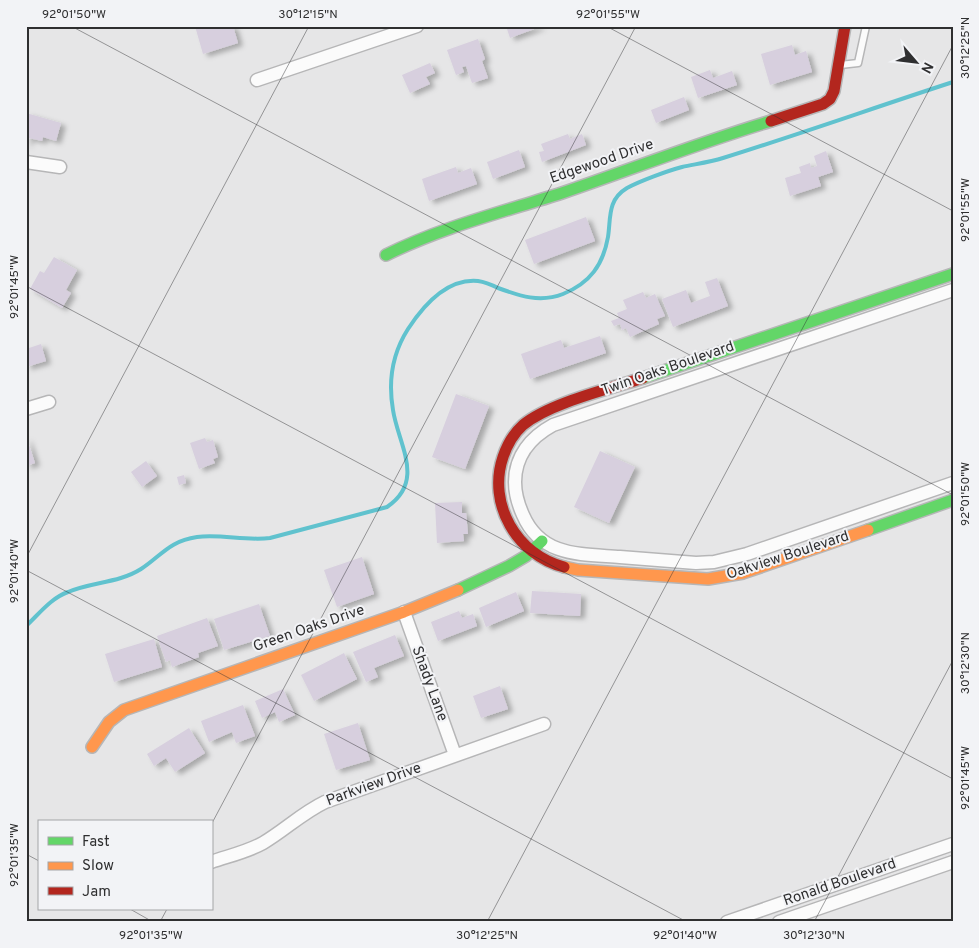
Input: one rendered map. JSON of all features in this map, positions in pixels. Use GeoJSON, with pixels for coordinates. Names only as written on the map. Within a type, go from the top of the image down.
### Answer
{"type":"FeatureCollection","features":[{"type":"Feature","properties":{"kind":"street"},"geometry":{"type":"LineString","coordinates":[[257,80],[417,26]]}},
{"type":"Feature","properties":{"kind":"street"},"geometry":{"type":"LineString","coordinates":[[839,65],[845,26]]}},
{"type":"Feature","properties":{"kind":"street","name":"Edgewood Drive"},"geometry":{"type":"LineString","coordinates":[[386,255],[429,234],[616,174],[694,145],[816,107],[830,99],[834,91],[839,65]]}},
{"type":"Feature","properties":{"kind":"street"},"geometry":{"type":"LineString","coordinates":[[26,162],[60,167]]}},
{"type":"Feature","properties":{"kind":"street","name":"Twin Oaks Boulevard"},"geometry":{"type":"LineString","coordinates":[[531,551],[516,536],[505,520],[500,503],[498,482],[500,465],[511,440],[519,430],[540,414],[555,407],[953,274]]}},
{"type":"Feature","properties":{"kind":"street","name":"Twin Oaks Boulevard"},"geometry":{"type":"LineString","coordinates":[[542,541],[530,528],[518,504],[515,474],[521,455],[543,430],[553,425],[953,290]]}},
{"type":"Feature","properties":{"kind":"street"},"geometry":{"type":"LineString","coordinates":[[26,409],[49,402]]}},
{"type":"Feature","properties":{"kind":"street","name":"Oakview Boulevard"},"geometry":{"type":"LineString","coordinates":[[542,541],[562,551],[573,553],[696,563],[714,562],[747,554],[953,483]]}},
{"type":"Feature","properties":{"kind":"street","name":"Oakview Boulevard"},"geometry":{"type":"LineString","coordinates":[[531,551],[548,562],[578,570],[716,579],[744,573],[953,500]]}},
{"type":"Feature","properties":{"kind":"street","name":"Green Oaks Drive"},"geometry":{"type":"LineString","coordinates":[[92,748],[107,724],[114,716],[124,710],[404,612],[509,566],[542,541]]}},
{"type":"Feature","properties":{"kind":"street","name":"Shady Lane"},"geometry":{"type":"LineString","coordinates":[[404,612],[455,755]]}},
{"type":"Feature","properties":{"kind":"street","name":"Parkview Drive"},"geometry":{"type":"LineString","coordinates":[[212,862],[261,844],[279,833],[296,819],[325,802],[544,724]]}},
{"type":"Feature","properties":{"kind":"street","name":"Ronald Boulevard"},"geometry":{"type":"LineString","coordinates":[[727,922],[953,844]]}},
{"type":"Feature","properties":{"kind":"street","name":"Ronald Boulevard"},"geometry":{"type":"LineString","coordinates":[[779,922],[953,862]]}},
{"type":"Feature","properties":{"kind":"street"},"geometry":{"type":"LineString","coordinates":[[792,899],[797,916]]}},
{"type":"Feature","properties":{"kind":"lane"},"geometry":{"type":"LineString","coordinates":[[839,65],[858,63],[866,26]]}},
{"type":"Feature","properties":{"kind":"building"},"geometry":{"type":"Polygon","coordinates":[[[195,26],[233,26],[238,43],[203,54],[195,26]]]}},
{"type":"Feature","properties":{"kind":"building"},"geometry":{"type":"Polygon","coordinates":[[[506,26],[542,26],[510,38],[506,26]]]}},
{"type":"Feature","properties":{"kind":"building"},"geometry":{"type":"Polygon","coordinates":[[[478,39],[485,59],[482,61],[488,78],[472,83],[466,66],[462,67],[464,72],[456,75],[447,50],[478,39]]]}},
{"type":"Feature","properties":{"kind":"building"},"geometry":{"type":"Polygon","coordinates":[[[792,45],[795,55],[806,51],[812,72],[770,85],[761,54],[792,45]]]}},
{"type":"Feature","properties":{"kind":"building"},"geometry":{"type":"Polygon","coordinates":[[[430,63],[435,73],[426,77],[430,84],[410,93],[402,75],[430,63]]]}},
{"type":"Feature","properties":{"kind":"building"},"geometry":{"type":"Polygon","coordinates":[[[710,70],[713,78],[732,71],[737,85],[698,98],[691,77],[710,70]]]}},
{"type":"Feature","properties":{"kind":"building"},"geometry":{"type":"Polygon","coordinates":[[[684,97],[689,110],[656,123],[651,110],[684,97]]]}},
{"type":"Feature","properties":{"kind":"building"},"geometry":{"type":"Polygon","coordinates":[[[26,113],[61,123],[56,141],[43,137],[42,141],[29,138],[26,146],[26,113]]]}},
{"type":"Feature","properties":{"kind":"building"},"geometry":{"type":"Polygon","coordinates":[[[568,134],[570,139],[582,134],[586,145],[542,162],[539,152],[544,151],[541,144],[568,134]]]}},
{"type":"Feature","properties":{"kind":"building"},"geometry":{"type":"Polygon","coordinates":[[[519,150],[525,167],[493,179],[487,162],[519,150]]]}},
{"type":"Feature","properties":{"kind":"building"},"geometry":{"type":"Polygon","coordinates":[[[826,151],[833,172],[818,177],[821,186],[790,196],[785,178],[801,173],[799,167],[810,163],[811,168],[817,166],[814,156],[826,151]]]}},
{"type":"Feature","properties":{"kind":"building"},"geometry":{"type":"Polygon","coordinates":[[[456,167],[458,173],[471,168],[477,184],[429,201],[422,179],[456,167]]]}},
{"type":"Feature","properties":{"kind":"building"},"geometry":{"type":"Polygon","coordinates":[[[586,217],[595,241],[534,264],[525,240],[586,217]]]}},
{"type":"Feature","properties":{"kind":"building"},"geometry":{"type":"Polygon","coordinates":[[[54,257],[77,270],[66,290],[71,293],[62,308],[30,289],[40,271],[44,273],[54,257]]]}},
{"type":"Feature","properties":{"kind":"building"},"geometry":{"type":"Polygon","coordinates":[[[717,278],[728,306],[673,327],[662,299],[686,290],[691,303],[710,296],[705,282],[717,278]]]}},
{"type":"Feature","properties":{"kind":"building"},"geometry":{"type":"Polygon","coordinates":[[[643,292],[646,298],[655,294],[665,316],[657,319],[659,324],[630,337],[626,328],[622,330],[620,324],[614,326],[611,321],[619,318],[617,313],[627,309],[623,300],[643,292]]]}},
{"type":"Feature","properties":{"kind":"building"},"geometry":{"type":"Polygon","coordinates":[[[600,336],[606,353],[530,379],[521,354],[561,340],[564,348],[600,336]]]}},
{"type":"Feature","properties":{"kind":"building"},"geometry":{"type":"Polygon","coordinates":[[[41,344],[46,361],[26,367],[26,349],[41,344]]]}},
{"type":"Feature","properties":{"kind":"building"},"geometry":{"type":"Polygon","coordinates":[[[456,394],[489,406],[465,469],[432,457],[456,394]]]}},
{"type":"Feature","properties":{"kind":"building"},"geometry":{"type":"Polygon","coordinates":[[[26,436],[35,463],[26,466],[26,436]]]}},
{"type":"Feature","properties":{"kind":"building"},"geometry":{"type":"Polygon","coordinates":[[[205,438],[207,442],[213,440],[218,457],[213,459],[215,463],[199,469],[190,443],[205,438]]]}},
{"type":"Feature","properties":{"kind":"building"},"geometry":{"type":"Polygon","coordinates":[[[600,451],[635,467],[609,523],[574,507],[600,451]]]}},
{"type":"Feature","properties":{"kind":"building"},"geometry":{"type":"Polygon","coordinates":[[[146,461],[157,476],[142,487],[131,472],[146,461]]]}},
{"type":"Feature","properties":{"kind":"building"},"geometry":{"type":"Polygon","coordinates":[[[184,475],[186,483],[179,485],[177,477],[184,475]]]}},
{"type":"Feature","properties":{"kind":"building"},"geometry":{"type":"Polygon","coordinates":[[[462,502],[462,513],[466,513],[468,534],[463,534],[464,541],[437,543],[435,503],[462,502]]]}},
{"type":"Feature","properties":{"kind":"building"},"geometry":{"type":"Polygon","coordinates":[[[362,557],[374,594],[337,607],[324,570],[362,557]]]}},
{"type":"Feature","properties":{"kind":"building"},"geometry":{"type":"Polygon","coordinates":[[[532,591],[581,594],[580,616],[530,613],[532,591]]]}},
{"type":"Feature","properties":{"kind":"building"},"geometry":{"type":"Polygon","coordinates":[[[516,592],[524,611],[486,627],[479,608],[516,592]]]}},
{"type":"Feature","properties":{"kind":"building"},"geometry":{"type":"Polygon","coordinates":[[[259,604],[270,636],[224,650],[214,619],[259,604]]]}},
{"type":"Feature","properties":{"kind":"building"},"geometry":{"type":"Polygon","coordinates":[[[459,611],[462,618],[473,614],[477,626],[438,641],[431,622],[459,611]]]}},
{"type":"Feature","properties":{"kind":"building"},"geometry":{"type":"Polygon","coordinates":[[[207,618],[218,646],[198,653],[199,657],[172,667],[170,660],[166,662],[157,636],[207,618]]]}},
{"type":"Feature","properties":{"kind":"building"},"geometry":{"type":"Polygon","coordinates":[[[395,635],[404,656],[374,668],[378,677],[366,682],[353,652],[395,635]]]}},
{"type":"Feature","properties":{"kind":"building"},"geometry":{"type":"Polygon","coordinates":[[[154,639],[162,667],[114,682],[105,654],[154,639]]]}},
{"type":"Feature","properties":{"kind":"building"},"geometry":{"type":"Polygon","coordinates":[[[344,653],[357,679],[314,701],[301,675],[344,653]]]}},
{"type":"Feature","properties":{"kind":"building"},"geometry":{"type":"Polygon","coordinates":[[[500,686],[508,709],[481,718],[473,696],[500,686]]]}},
{"type":"Feature","properties":{"kind":"building"},"geometry":{"type":"Polygon","coordinates":[[[283,689],[295,715],[279,722],[275,712],[262,718],[255,701],[283,689]]]}},
{"type":"Feature","properties":{"kind":"building"},"geometry":{"type":"Polygon","coordinates":[[[243,705],[255,736],[236,743],[232,732],[209,742],[201,721],[243,705]]]}},
{"type":"Feature","properties":{"kind":"building"},"geometry":{"type":"Polygon","coordinates":[[[358,723],[370,760],[336,770],[324,734],[358,723]]]}},
{"type":"Feature","properties":{"kind":"building"},"geometry":{"type":"Polygon","coordinates":[[[189,728],[205,753],[175,772],[166,758],[154,766],[147,754],[189,728]]]}},
{"type":"Feature","properties":{"kind":"waterway"},"geometry":{"type":"LineString","coordinates":[[26,626],[51,602],[62,595],[132,574],[172,545],[187,539],[206,536],[252,539],[270,538],[387,507],[399,497],[405,486],[407,474],[404,449],[393,410],[391,378],[395,358],[408,329],[421,311],[437,295],[456,284],[467,281],[478,281],[514,294],[530,297],[546,298],[563,294],[588,279],[599,264],[606,247],[613,204],[616,198],[627,188],[669,171],[723,158],[781,140],[953,82]]}},
{"type":"Feature","properties":{"kind":"traffic: fast"},"geometry":{"type":"LineString","coordinates":[[386,255],[451,228],[562,193],[771,121]]}},
{"type":"Feature","properties":{"kind":"traffic: fast"},"geometry":{"type":"LineString","coordinates":[[643,378],[953,274]]}},
{"type":"Feature","properties":{"kind":"traffic: fast"},"geometry":{"type":"LineString","coordinates":[[868,530],[953,500]]}},
{"type":"Feature","properties":{"kind":"traffic: fast"},"geometry":{"type":"LineString","coordinates":[[458,590],[509,566],[526,556],[542,541]]}},
{"type":"Feature","properties":{"kind":"traffic: slow"},"geometry":{"type":"LineString","coordinates":[[564,567],[578,570],[708,579],[743,573],[868,530]]}},
{"type":"Feature","properties":{"kind":"traffic: slow"},"geometry":{"type":"LineString","coordinates":[[92,747],[109,722],[124,710],[404,612],[458,590]]}},
{"type":"Feature","properties":{"kind":"traffic: jam"},"geometry":{"type":"LineString","coordinates":[[771,121],[823,104],[830,99],[834,91],[845,26]]}},
{"type":"Feature","properties":{"kind":"traffic: jam"},"geometry":{"type":"LineString","coordinates":[[564,567],[547,561],[532,551],[510,525],[503,509],[499,492],[499,475],[506,448],[513,436],[523,425],[548,410],[580,397],[643,378]]}}]}
